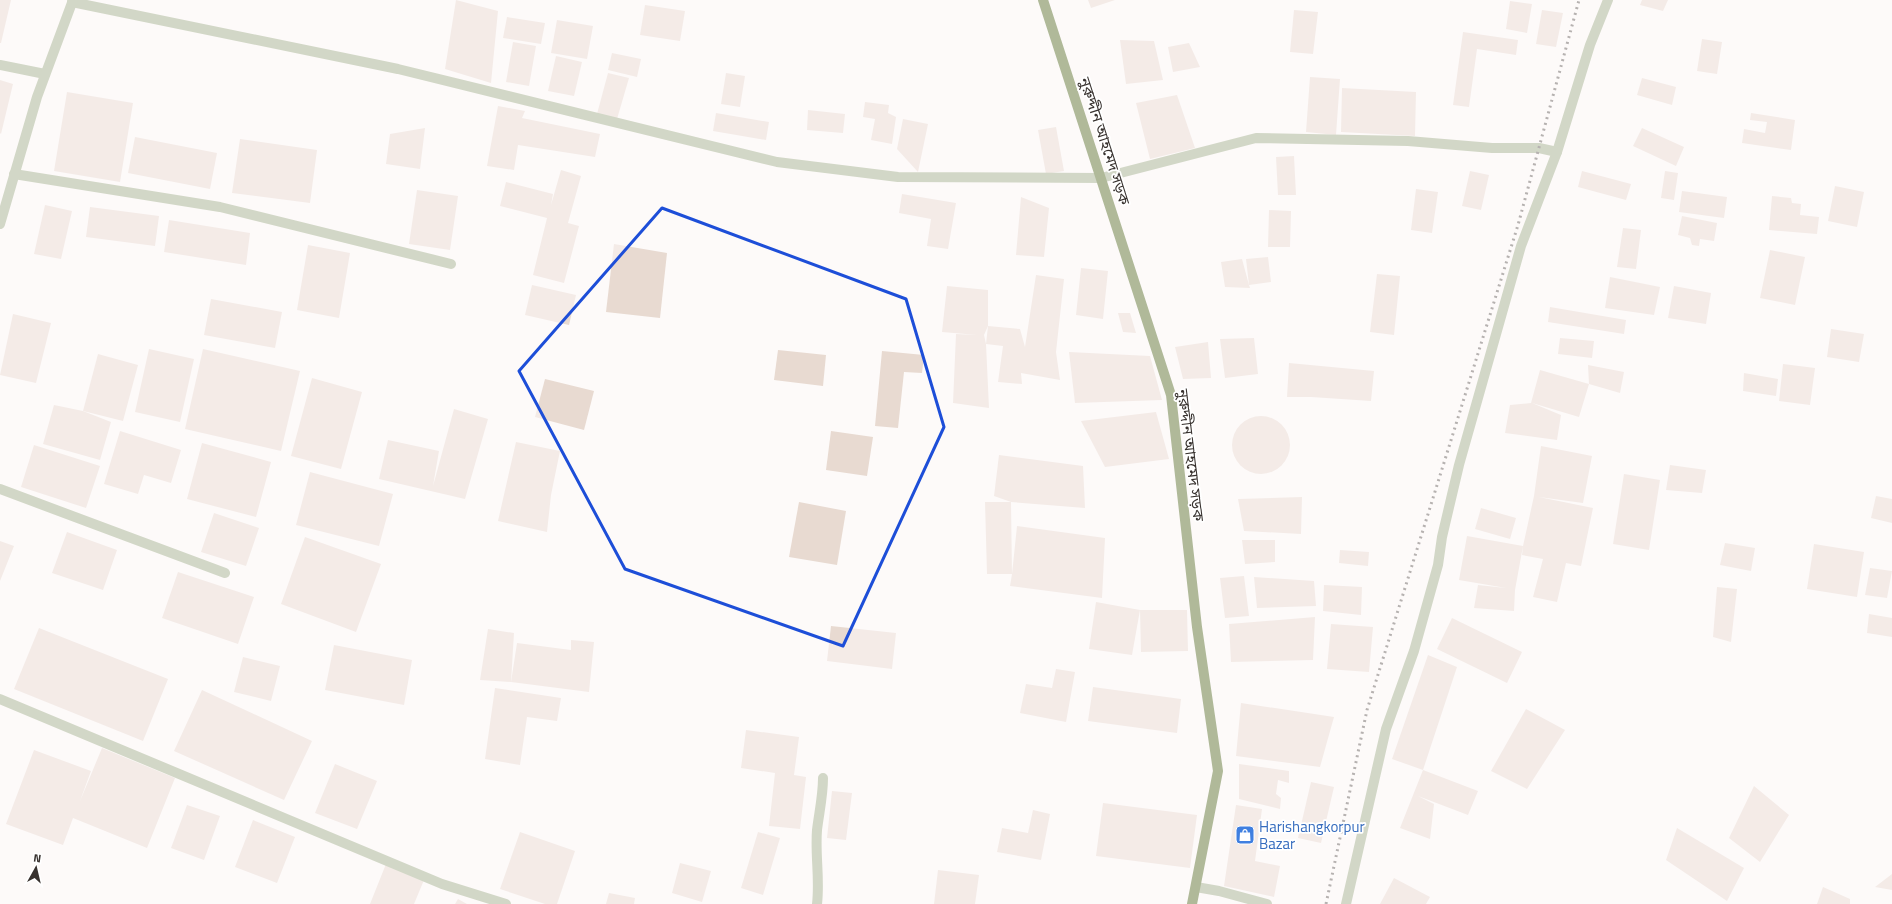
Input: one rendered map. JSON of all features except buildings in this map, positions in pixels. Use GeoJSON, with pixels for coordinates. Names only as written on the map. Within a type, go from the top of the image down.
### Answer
{"type":"FeatureCollection","features":[{"type":"Feature","properties":{"kind":"main road","name":"নুরুদ্দীন আহমেদ সড়ক"},"geometry":{"type":"LineString","coordinates":[[1043,0],[1171,395],[1197,627],[1218,772],[1192,904]]}},
{"type":"Feature","properties":{"kind":"street"},"geometry":{"type":"LineString","coordinates":[[1346,904],[1386,730],[1414,650],[1438,566],[1442,537],[1466,437],[1521,246],[1557,152],[1590,45],[1608,0]]}},
{"type":"Feature","properties":{"kind":"street"},"geometry":{"type":"LineString","coordinates":[[0,224],[37,97],[72,1],[398,69],[777,162],[898,177],[1101,178],[1256,138],[1408,142],[1492,148],[1539,148],[1557,152]]}},
{"type":"Feature","properties":{"kind":"street"},"geometry":{"type":"LineString","coordinates":[[0,65],[45,74]]}},
{"type":"Feature","properties":{"kind":"street"},"geometry":{"type":"LineString","coordinates":[[14,174],[220,207],[451,264]]}},
{"type":"Feature","properties":{"kind":"street"},"geometry":{"type":"LineString","coordinates":[[0,489],[225,572]]}},
{"type":"Feature","properties":{"kind":"street"},"geometry":{"type":"LineString","coordinates":[[0,699],[442,884],[506,904]]}},
{"type":"Feature","properties":{"kind":"street"},"geometry":{"type":"LineString","coordinates":[[818,904],[819,884],[817,831],[823,795],[823,778]]}},
{"type":"Feature","properties":{"kind":"street"},"geometry":{"type":"LineString","coordinates":[[1196,888],[1219,891],[1267,904]]}},
{"type":"Feature","properties":{"kind":"highlighted area"},"geometry":{"type":"Polygon","coordinates":[[[662,208],[906,299],[944,427],[843,646],[625,569],[519,371],[662,208]]]}},
{"type":"Feature","properties":{"kind":"railway"},"geometry":{"type":"LineString","coordinates":[[1326,904],[1367,710],[1518,225],[1579,0]]}},
{"type":"Feature","properties":{"kind":"place","name":"Harishangkorpur Bazar"},"geometry":{"type":"Point","coordinates":[1245,835]}}]}
